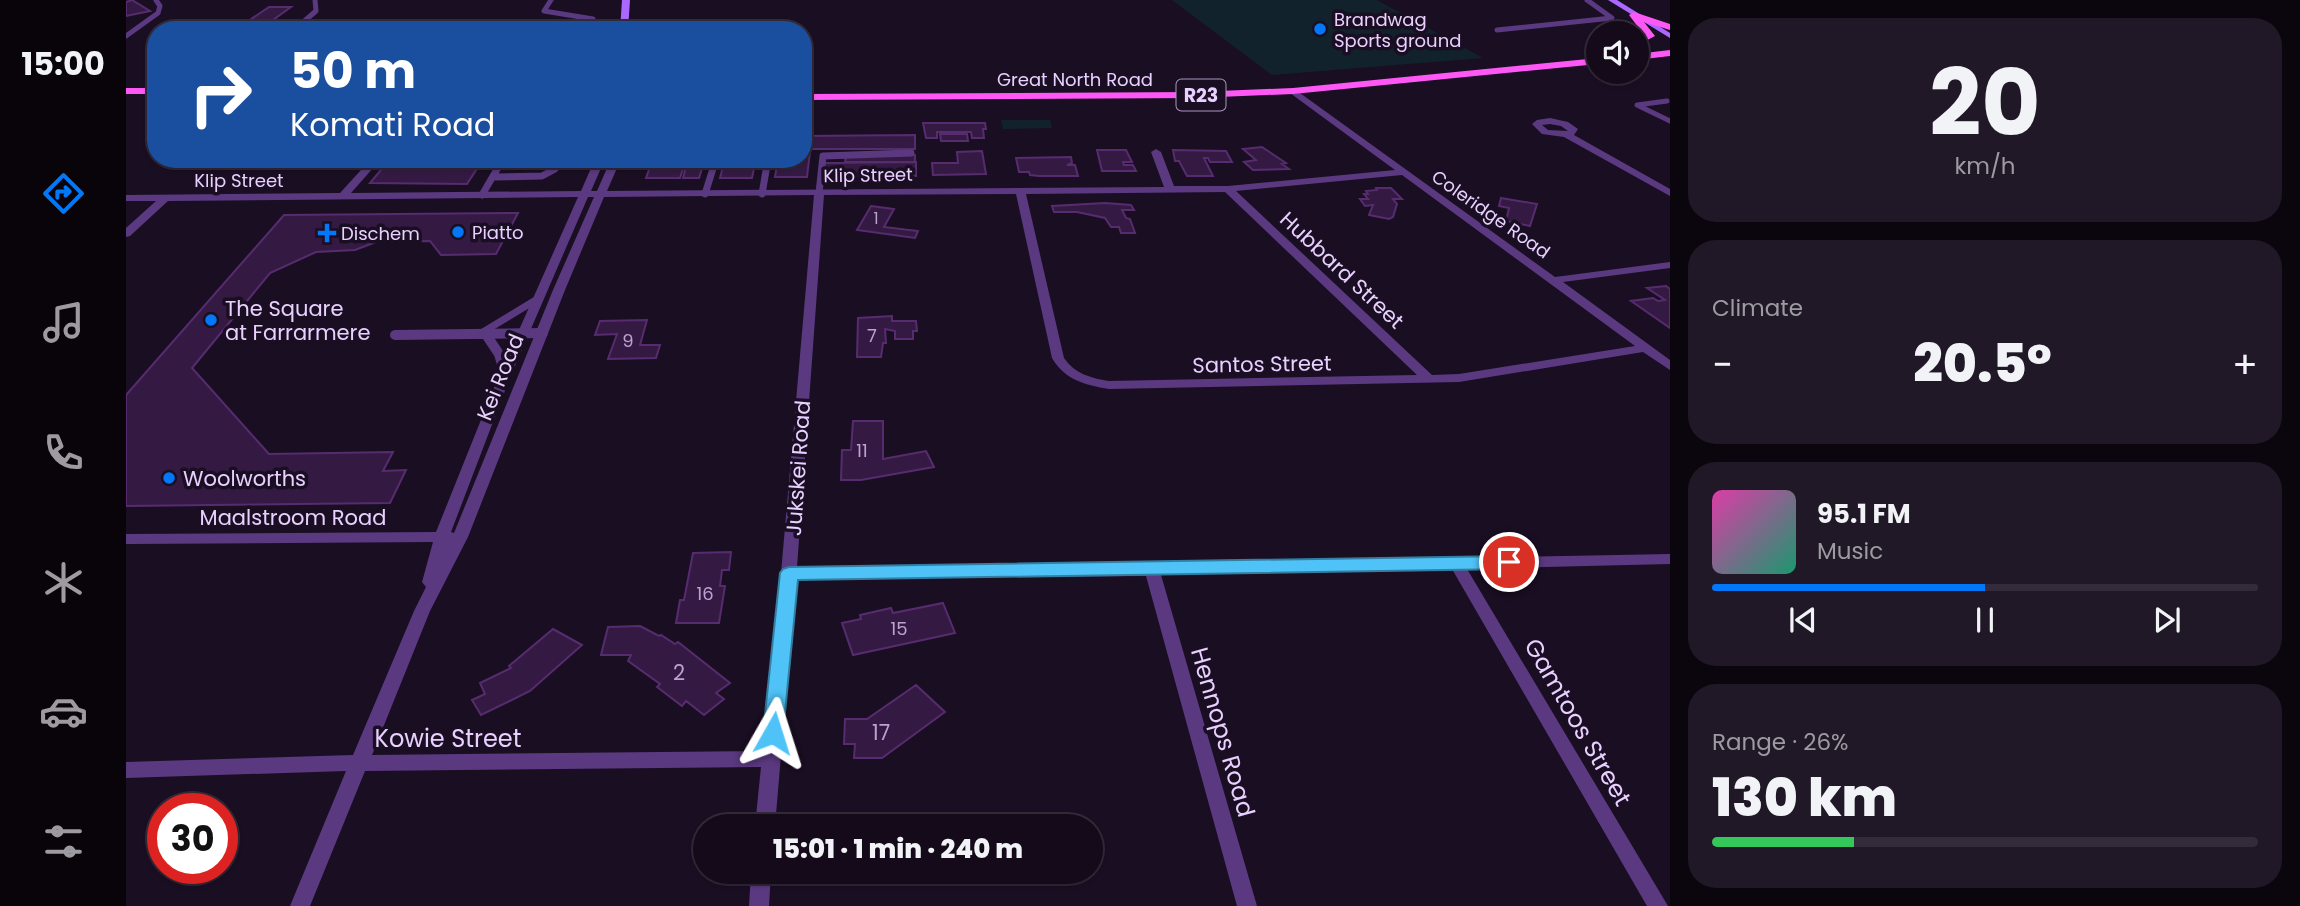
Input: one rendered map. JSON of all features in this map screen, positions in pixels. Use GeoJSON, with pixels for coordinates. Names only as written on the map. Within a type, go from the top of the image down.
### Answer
{"type":"FeatureCollection","features":[{"type":"Feature","properties":{"kind":"main road"},"geometry":{"type":"LineString","coordinates":[[1636,16],[1670,27]]}},
{"type":"Feature","properties":{"kind":"main road"},"geometry":{"type":"LineString","coordinates":[[1636,16],[1640,21]]}},
{"type":"Feature","properties":{"kind":"main road"},"geometry":{"type":"LineString","coordinates":[[1649,45],[1670,44]]}},
{"type":"Feature","properties":{"kind":"main road","name":"Great North Road"},"geometry":{"type":"LineString","coordinates":[[812,87],[1254,84],[1586,52]]}},
{"type":"Feature","properties":{"kind":"main road"},"geometry":{"type":"LineString","coordinates":[[1649,56],[1670,55]]}},
{"type":"Feature","properties":{"kind":"main road","name":"Great North Road"},"geometry":{"type":"LineString","coordinates":[[812,97],[1195,96],[1293,91],[1586,62]]}},
{"type":"Feature","properties":{"kind":"main road"},"geometry":{"type":"LineString","coordinates":[[126,91],[147,91]]}},
{"type":"Feature","properties":{"kind":"main road"},"geometry":{"type":"LineString","coordinates":[[126,102],[147,102]]}},
{"type":"Feature","properties":{"kind":"street"},"geometry":{"type":"LineString","coordinates":[[624,21],[625,0]]}},
{"type":"Feature","properties":{"kind":"street"},"geometry":{"type":"LineString","coordinates":[[1612,0],[1670,37]]}},
{"type":"Feature","properties":{"kind":"street","name":"Coleridge Road"},"geometry":{"type":"LineString","coordinates":[[1293,91],[1670,366]]}},
{"type":"Feature","properties":{"kind":"street"},"geometry":{"type":"LineString","coordinates":[[1566,135],[1670,192]]}},
{"type":"Feature","properties":{"kind":"street"},"geometry":{"type":"LineString","coordinates":[[1156,152],[1170,189]]}},
{"type":"Feature","properties":{"kind":"street"},"geometry":{"type":"LineString","coordinates":[[344,196],[368,168]]}},
{"type":"Feature","properties":{"kind":"street","name":"Kei Road"},"geometry":{"type":"LineString","coordinates":[[422,611],[442,537],[505,375],[596,168]]}},
{"type":"Feature","properties":{"kind":"street","name":"Kei Road"},"geometry":{"type":"LineString","coordinates":[[300,906],[422,611],[460,537],[612,168]]}},
{"type":"Feature","properties":{"kind":"street","name":"Klip Street"},"geometry":{"type":"LineString","coordinates":[[126,198],[1228,189],[1401,172]]}},
{"type":"Feature","properties":{"kind":"street","name":"Hubbard Street"},"geometry":{"type":"LineString","coordinates":[[1228,189],[1429,379]]}},
{"type":"Feature","properties":{"kind":"street","name":"Santos Street"},"geometry":{"type":"LineString","coordinates":[[1020,190],[1058,358],[1063,367],[1090,382],[1109,384],[1429,379],[1496,373],[1645,348]]}},
{"type":"Feature","properties":{"kind":"street","name":"Jukskei Road"},"geometry":{"type":"LineString","coordinates":[[766,814],[789,573],[819,193]]}},
{"type":"Feature","properties":{"kind":"street"},"geometry":{"type":"LineString","coordinates":[[126,234],[165,198]]}},
{"type":"Feature","properties":{"kind":"street"},"geometry":{"type":"LineString","coordinates":[[1554,280],[1670,265]]}},
{"type":"Feature","properties":{"kind":"street","name":"Maalstroom Road"},"geometry":{"type":"LineString","coordinates":[[126,539],[460,537]]}},
{"type":"Feature","properties":{"kind":"street"},"geometry":{"type":"LineString","coordinates":[[789,573],[1152,570],[1670,559]]}},
{"type":"Feature","properties":{"kind":"street","name":"Gamtoos Street"},"geometry":{"type":"LineString","coordinates":[[1456,564],[1658,906]]}},
{"type":"Feature","properties":{"kind":"street","name":"Hennops Road"},"geometry":{"type":"LineString","coordinates":[[1152,570],[1247,906]]}},
{"type":"Feature","properties":{"kind":"street","name":"Kowie Street"},"geometry":{"type":"LineString","coordinates":[[126,770],[360,763],[770,759]]}},
{"type":"Feature","properties":{"kind":"street"},"geometry":{"type":"LineString","coordinates":[[759,906],[760,884]]}},
{"type":"Feature","properties":{"kind":"lane"},"geometry":{"type":"LineString","coordinates":[[126,36],[158,13],[160,6],[156,0]]}},
{"type":"Feature","properties":{"kind":"lane"},"geometry":{"type":"LineString","coordinates":[[304,21],[316,11],[315,0]]}},
{"type":"Feature","properties":{"kind":"lane"},"geometry":{"type":"LineString","coordinates":[[551,0],[544,11],[593,19]]}},
{"type":"Feature","properties":{"kind":"lane"},"geometry":{"type":"LineString","coordinates":[[1497,30],[1612,18],[1587,0]]}},
{"type":"Feature","properties":{"kind":"lane"},"geometry":{"type":"LineString","coordinates":[[1667,101],[1637,105],[1670,121]]}},
{"type":"Feature","properties":{"kind":"lane"},"geometry":{"type":"LineString","coordinates":[[819,193],[823,156],[911,153]]}},
{"type":"Feature","properties":{"kind":"lane"},"geometry":{"type":"LineString","coordinates":[[482,195],[498,168]]}},
{"type":"Feature","properties":{"kind":"lane"},"geometry":{"type":"LineString","coordinates":[[493,177],[548,175],[555,168]]}},
{"type":"Feature","properties":{"kind":"lane"},"geometry":{"type":"LineString","coordinates":[[705,194],[713,168]]}},
{"type":"Feature","properties":{"kind":"lane"},"geometry":{"type":"LineString","coordinates":[[762,194],[766,168]]}},
{"type":"Feature","properties":{"kind":"lane"},"geometry":{"type":"LineString","coordinates":[[484,332],[539,298]]}},
{"type":"Feature","properties":{"kind":"lane"},"geometry":{"type":"LineString","coordinates":[[484,332],[499,354],[505,375]]}},
{"type":"Feature","properties":{"kind":"lane"},"geometry":{"type":"LineString","coordinates":[[395,335],[542,333]]}},
{"type":"Feature","properties":{"kind":"shaded area","name":"Brandwag Sports ground"},"geometry":{"type":"Polygon","coordinates":[[[1172,0],[1377,0],[1483,58],[1272,75],[1172,0]]]}},
{"type":"Feature","properties":{"kind":"shaded area"},"geometry":{"type":"Polygon","coordinates":[[[1001,120],[1050,120],[1052,128],[1003,129],[1001,120]]]}},
{"type":"Feature","properties":{"kind":"building"},"geometry":{"type":"Polygon","coordinates":[[[132,0],[150,11],[126,16],[126,2],[132,0]]]}},
{"type":"Feature","properties":{"kind":"building"},"geometry":{"type":"Polygon","coordinates":[[[269,7],[291,7],[272,21],[248,21],[269,7]]]}},
{"type":"Feature","properties":{"kind":"building"},"geometry":{"type":"Polygon","coordinates":[[[923,123],[985,123],[986,129],[983,129],[984,138],[972,138],[971,132],[937,132],[937,138],[926,138],[923,123]]]}},
{"type":"Feature","properties":{"kind":"building"},"geometry":{"type":"Polygon","coordinates":[[[940,134],[967,134],[968,141],[941,141],[940,134]]]}},
{"type":"Feature","properties":{"kind":"building"},"geometry":{"type":"Polygon","coordinates":[[[915,135],[915,149],[812,149],[812,136],[915,135]]]}},
{"type":"Feature","properties":{"kind":"building"},"geometry":{"type":"Polygon","coordinates":[[[1262,147],[1286,163],[1282,164],[1289,169],[1253,170],[1244,162],[1256,160],[1243,149],[1262,147]]]}},
{"type":"Feature","properties":{"kind":"building"},"geometry":{"type":"Polygon","coordinates":[[[1097,150],[1126,150],[1132,162],[1123,162],[1124,165],[1133,165],[1136,171],[1102,171],[1097,150]]]}},
{"type":"Feature","properties":{"kind":"building"},"geometry":{"type":"Polygon","coordinates":[[[1173,150],[1226,151],[1232,162],[1210,162],[1208,158],[1204,158],[1213,176],[1187,176],[1179,161],[1175,161],[1173,150]]]}},
{"type":"Feature","properties":{"kind":"building"},"geometry":{"type":"Polygon","coordinates":[[[982,151],[986,174],[933,175],[932,163],[958,163],[957,152],[982,151]]]}},
{"type":"Feature","properties":{"kind":"building"},"geometry":{"type":"Polygon","coordinates":[[[915,155],[915,162],[845,162],[846,156],[915,155]]]}},
{"type":"Feature","properties":{"kind":"building"},"geometry":{"type":"Polygon","coordinates":[[[1071,157],[1072,163],[1067,165],[1075,165],[1078,176],[1039,176],[1019,172],[1016,158],[1071,157]]]}},
{"type":"Feature","properties":{"kind":"building"},"geometry":{"type":"Polygon","coordinates":[[[916,162],[916,176],[821,177],[823,163],[916,162]]]}},
{"type":"Feature","properties":{"kind":"building"},"geometry":{"type":"Polygon","coordinates":[[[382,168],[477,168],[467,184],[370,183],[382,168]]]}},
{"type":"Feature","properties":{"kind":"building"},"geometry":{"type":"Polygon","coordinates":[[[650,168],[683,168],[680,178],[646,178],[650,168]]]}},
{"type":"Feature","properties":{"kind":"building"},"geometry":{"type":"Polygon","coordinates":[[[686,168],[702,168],[699,178],[683,178],[686,168]]]}},
{"type":"Feature","properties":{"kind":"building"},"geometry":{"type":"Polygon","coordinates":[[[723,168],[754,168],[752,178],[720,178],[723,168]]]}},
{"type":"Feature","properties":{"kind":"building"},"geometry":{"type":"Polygon","coordinates":[[[776,168],[808,168],[807,177],[775,177],[776,168]]]}},
{"type":"Feature","properties":{"kind":"building"},"geometry":{"type":"Polygon","coordinates":[[[1376,188],[1391,188],[1402,199],[1393,199],[1397,204],[1393,217],[1389,219],[1369,215],[1373,205],[1365,206],[1360,199],[1368,199],[1364,194],[1368,194],[1366,191],[1377,190],[1376,188]]]}},
{"type":"Feature","properties":{"kind":"building"},"geometry":{"type":"Polygon","coordinates":[[[1501,198],[1537,204],[1530,226],[1506,221],[1509,208],[1499,206],[1501,198]]]}},
{"type":"Feature","properties":{"kind":"building"},"geometry":{"type":"Polygon","coordinates":[[[1105,203],[1131,205],[1134,210],[1122,210],[1126,218],[1130,219],[1135,233],[1121,233],[1119,227],[1111,227],[1105,218],[1077,212],[1054,212],[1052,206],[1105,203]]]}},
{"type":"Feature","properties":{"kind":"building"},"geometry":{"type":"Polygon","coordinates":[[[871,206],[894,209],[884,227],[918,231],[915,238],[857,230],[871,206]]]}},
{"type":"Feature","properties":{"kind":"building","name":"The Square at Farrarmere"},"geometry":{"type":"Polygon","coordinates":[[[518,213],[496,254],[441,255],[430,241],[376,242],[355,250],[316,252],[270,273],[192,368],[269,454],[393,452],[383,471],[406,470],[390,503],[126,506],[126,395],[284,215],[518,213]]]}},
{"type":"Feature","properties":{"kind":"building"},"geometry":{"type":"Polygon","coordinates":[[[1666,286],[1670,289],[1670,328],[1631,301],[1653,298],[1658,301],[1665,300],[1647,288],[1666,286]]]}},
{"type":"Feature","properties":{"kind":"building"},"geometry":{"type":"Polygon","coordinates":[[[892,316],[892,321],[916,321],[917,331],[913,331],[913,339],[895,339],[895,331],[885,329],[886,343],[883,343],[881,357],[857,357],[858,318],[892,316]]]}},
{"type":"Feature","properties":{"kind":"building"},"geometry":{"type":"Polygon","coordinates":[[[647,320],[640,345],[660,345],[656,358],[608,359],[617,334],[595,335],[600,321],[647,320]]]}},
{"type":"Feature","properties":{"kind":"building"},"geometry":{"type":"Polygon","coordinates":[[[853,421],[883,421],[883,459],[926,451],[934,467],[861,480],[841,480],[842,450],[851,450],[853,421]]]}},
{"type":"Feature","properties":{"kind":"building"},"geometry":{"type":"Polygon","coordinates":[[[731,552],[729,570],[722,570],[720,586],[725,586],[719,623],[676,623],[680,600],[684,600],[693,553],[731,552]]]}},
{"type":"Feature","properties":{"kind":"building"},"geometry":{"type":"Polygon","coordinates":[[[943,603],[955,633],[853,655],[842,623],[861,619],[860,615],[891,608],[893,613],[943,603]]]}},
{"type":"Feature","properties":{"kind":"building"},"geometry":{"type":"Polygon","coordinates":[[[640,626],[675,644],[678,642],[730,683],[716,693],[724,699],[704,715],[686,701],[682,706],[657,687],[660,684],[628,661],[631,655],[601,655],[608,627],[640,626]]]}},
{"type":"Feature","properties":{"kind":"building"},"geometry":{"type":"Polygon","coordinates":[[[553,629],[582,645],[530,691],[481,715],[472,700],[485,694],[480,683],[511,668],[509,666],[553,629]]]}},
{"type":"Feature","properties":{"kind":"building"},"geometry":{"type":"Polygon","coordinates":[[[916,685],[945,712],[882,758],[854,758],[855,744],[844,744],[845,719],[867,719],[916,685]]]}},
{"type":"Feature","properties":{"kind":"place","name":"Brandwag Sports ground"},"geometry":{"type":"Point","coordinates":[1320,29]}},
{"type":"Feature","properties":{"kind":"place","name":"Piatto"},"geometry":{"type":"Point","coordinates":[458,232]}},
{"type":"Feature","properties":{"kind":"place","name":"Dischem"},"geometry":{"type":"Point","coordinates":[327,233]}},
{"type":"Feature","properties":{"kind":"place","name":"The Square at Farrarmere"},"geometry":{"type":"Point","coordinates":[211,320]}},
{"type":"Feature","properties":{"kind":"place","name":"Woolworths"},"geometry":{"type":"Point","coordinates":[169,478]}},
{"type":"Feature","properties":{"kind":"route"},"geometry":{"type":"LineString","coordinates":[[773,733],[789,573],[1152,570],[1509,562]]}}]}
